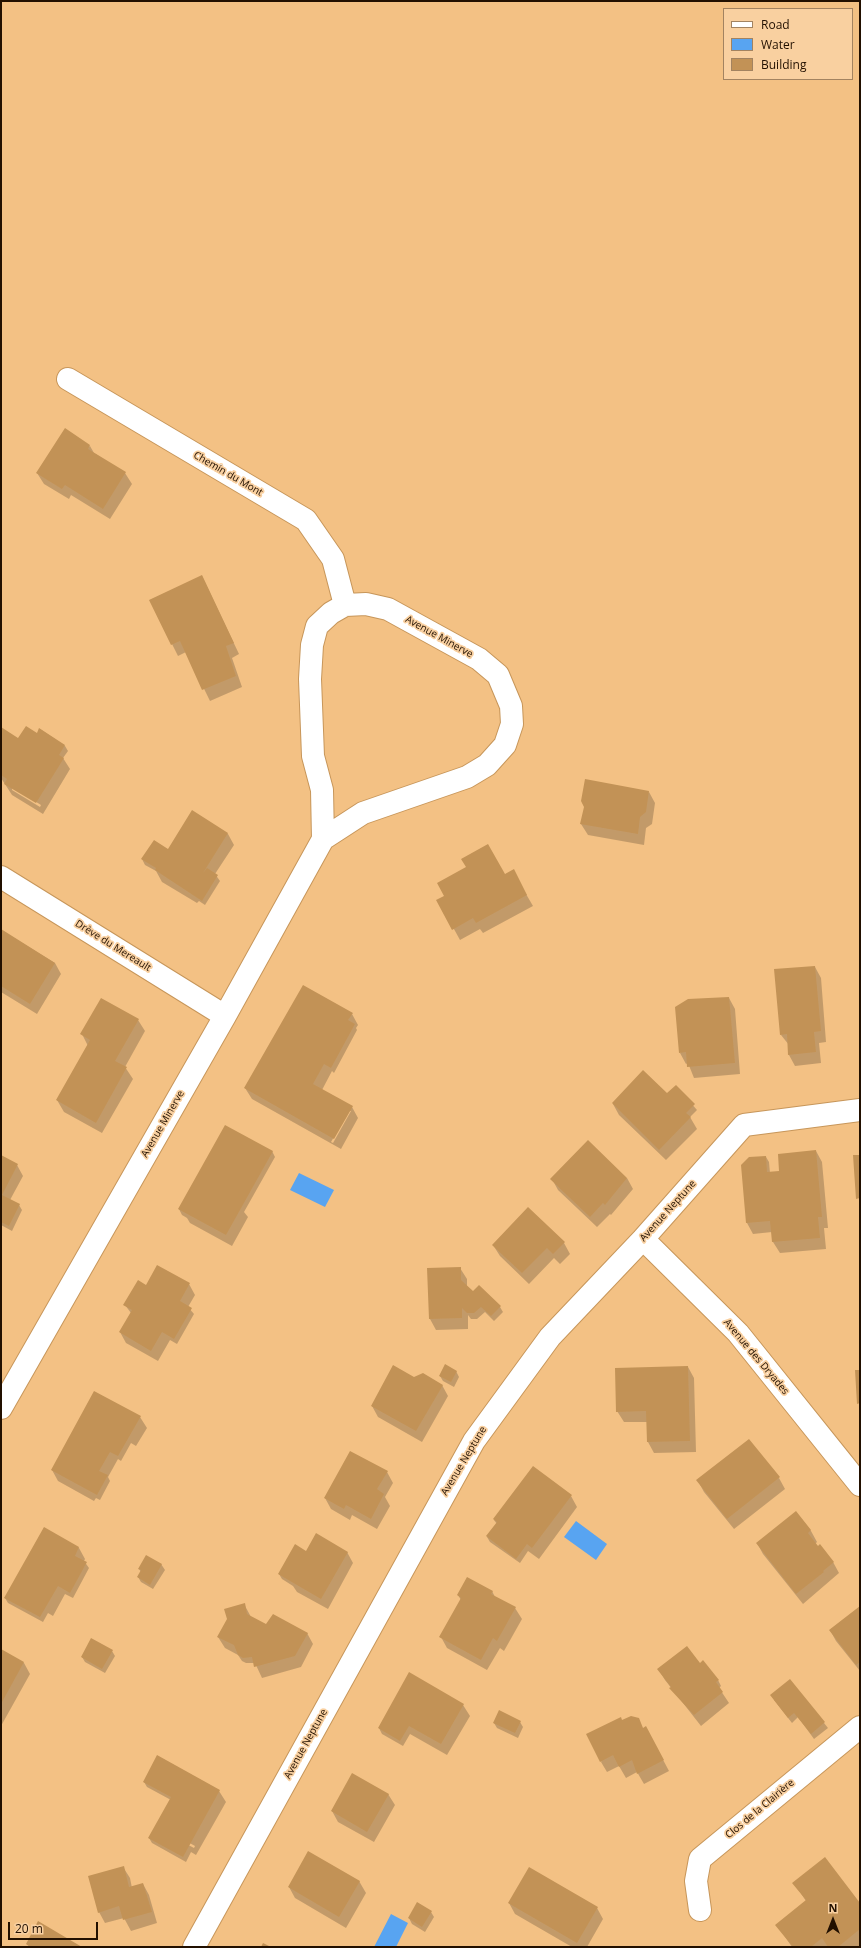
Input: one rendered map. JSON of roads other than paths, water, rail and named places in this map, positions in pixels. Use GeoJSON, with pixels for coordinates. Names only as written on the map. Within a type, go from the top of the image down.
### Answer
{"type":"FeatureCollection","features":[{"type":"Feature","properties":{"kind":"street","name":"Chemin du Mont"},"geometry":{"type":"LineString","coordinates":[[68,379],[306,520],[333,559],[345,605]]}},
{"type":"Feature","properties":{"kind":"street","name":"Avenue Minerve"},"geometry":{"type":"LineString","coordinates":[[1,1408],[225,1016],[323,839],[363,813],[467,777],[487,765],[505,745],[512,724],[511,706],[498,674],[479,659],[388,609],[366,604],[345,605],[331,613],[317,626],[312,646],[310,678],[313,756],[322,790],[323,839]]}},
{"type":"Feature","properties":{"kind":"street","name":"Drève du Mereault"},"geometry":{"type":"LineString","coordinates":[[1,877],[225,1016]]}},
{"type":"Feature","properties":{"kind":"street","name":"Avenue Neptune"},"geometry":{"type":"LineString","coordinates":[[194,1947],[474,1441],[550,1337],[643,1239],[744,1124],[860,1110]]}},
{"type":"Feature","properties":{"kind":"street","name":"Avenue des Dryades"},"geometry":{"type":"LineString","coordinates":[[643,1239],[738,1332],[860,1485]]}},
{"type":"Feature","properties":{"kind":"street","name":"Clos de la Clairière"},"geometry":{"type":"LineString","coordinates":[[700,1910],[696,1881],[700,1859],[860,1727]]}},
{"type":"Feature","properties":{"kind":"water"},"geometry":{"type":"Polygon","coordinates":[[[299,1173],[334,1190],[325,1207],[290,1190],[299,1173]]]}},
{"type":"Feature","properties":{"kind":"water"},"geometry":{"type":"Polygon","coordinates":[[[576,1521],[607,1544],[596,1560],[564,1537],[576,1521]]]}},
{"type":"Feature","properties":{"kind":"water"},"geometry":{"type":"Polygon","coordinates":[[[391,1914],[408,1923],[396,1947],[374,1947],[391,1914]]]}}]}
